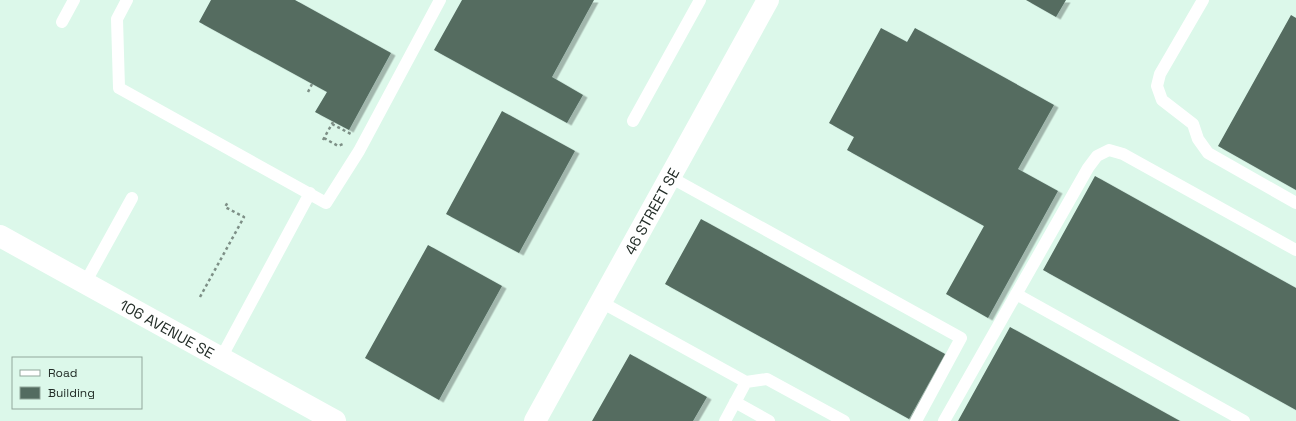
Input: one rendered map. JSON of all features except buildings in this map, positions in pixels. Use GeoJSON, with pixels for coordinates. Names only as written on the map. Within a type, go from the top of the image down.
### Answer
{"type":"FeatureCollection","features":[{"type":"Feature","properties":{"kind":"street","name":"46 STREET SE"},"geometry":{"type":"LineString","coordinates":[[535,421],[768,0]]}},
{"type":"Feature","properties":{"kind":"street","name":"106 AVENUE SE"},"geometry":{"type":"LineString","coordinates":[[0,236],[335,421]]}},
{"type":"Feature","properties":{"kind":"lane"},"geometry":{"type":"LineString","coordinates":[[62,22],[74,0]]}},
{"type":"Feature","properties":{"kind":"lane"},"geometry":{"type":"LineString","coordinates":[[127,0],[117,19],[119,88],[326,202],[359,151],[440,0]]}},
{"type":"Feature","properties":{"kind":"lane"},"geometry":{"type":"LineString","coordinates":[[633,121],[700,0]]}},
{"type":"Feature","properties":{"kind":"lane"},"geometry":{"type":"LineString","coordinates":[[1203,0],[1160,74],[1157,86],[1162,100],[1193,124],[1198,139],[1208,153],[1296,203]]}},
{"type":"Feature","properties":{"kind":"lane"},"geometry":{"type":"LineString","coordinates":[[944,421],[1088,168],[1097,156],[1108,150],[1123,154],[1296,250]]}},
{"type":"Feature","properties":{"kind":"lane"},"geometry":{"type":"LineString","coordinates":[[670,177],[961,338],[916,421]]}},
{"type":"Feature","properties":{"kind":"lane"},"geometry":{"type":"LineString","coordinates":[[221,358],[310,193]]}},
{"type":"Feature","properties":{"kind":"lane"},"geometry":{"type":"LineString","coordinates":[[85,283],[132,198]]}},
{"type":"Feature","properties":{"kind":"lane"},"geometry":{"type":"LineString","coordinates":[[1016,294],[1244,421]]}},
{"type":"Feature","properties":{"kind":"lane"},"geometry":{"type":"LineString","coordinates":[[601,302],[746,382],[767,378],[844,421]]}},
{"type":"Feature","properties":{"kind":"lane"},"geometry":{"type":"LineString","coordinates":[[725,421],[746,382]]}},
{"type":"Feature","properties":{"kind":"lane"},"geometry":{"type":"LineString","coordinates":[[735,402],[769,421]]}},
{"type":"Feature","properties":{"kind":"path"},"geometry":{"type":"LineString","coordinates":[[308,92],[312,84]]}},
{"type":"Feature","properties":{"kind":"path"},"geometry":{"type":"LineString","coordinates":[[346,144],[338,146],[324,139],[333,123],[352,134],[349,139]]}},
{"type":"Feature","properties":{"kind":"path"},"geometry":{"type":"LineString","coordinates":[[200,297],[244,217],[225,207],[228,202]]}},
{"type":"Feature","properties":{"kind":"path"},"geometry":{"type":"LineString","coordinates":[[222,247],[226,250]]}}]}
